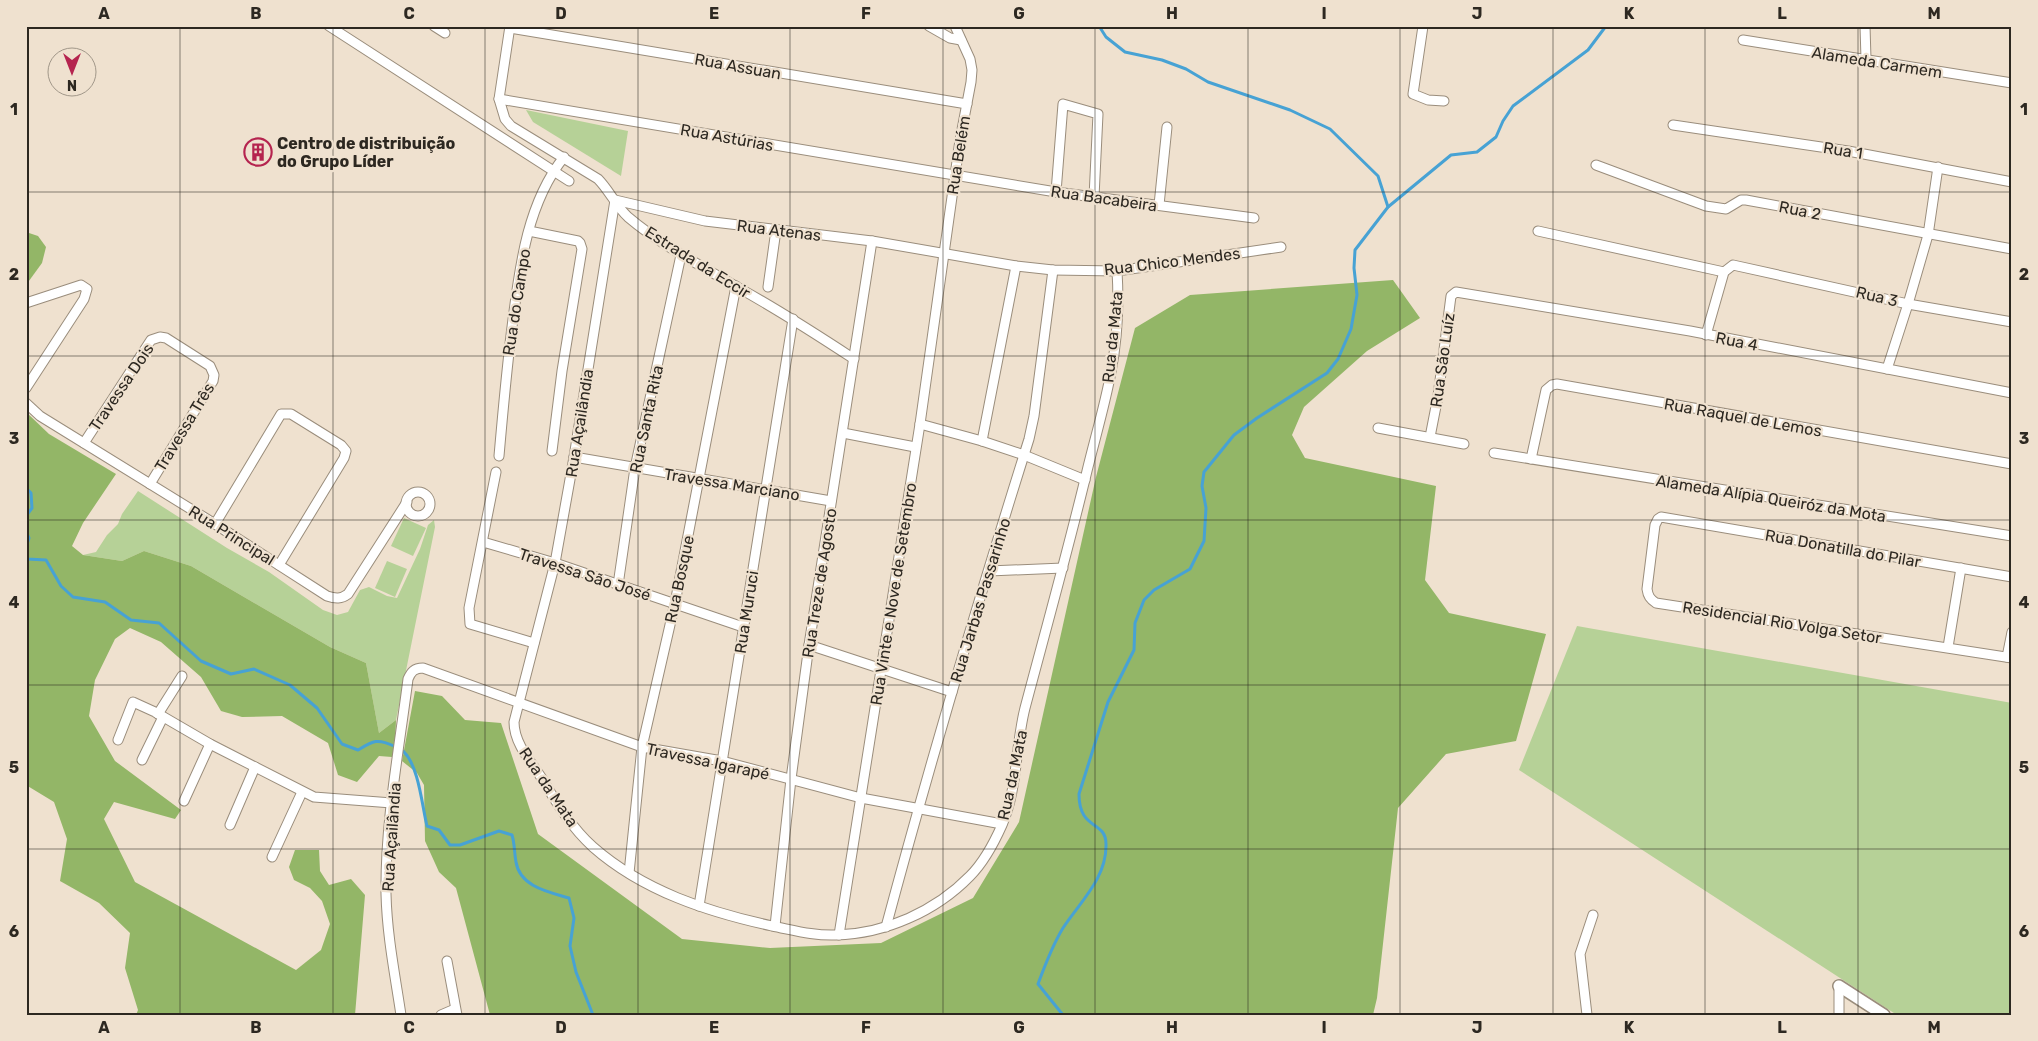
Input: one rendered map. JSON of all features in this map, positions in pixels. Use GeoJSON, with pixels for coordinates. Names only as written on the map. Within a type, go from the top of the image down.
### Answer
{"type":"FeatureCollection","features":[{"type":"Feature","properties":{"kind":"street"},"geometry":{"type":"LineString","coordinates":[[434,26],[445,33]]}},
{"type":"Feature","properties":{"kind":"street"},"geometry":{"type":"LineString","coordinates":[[930,26],[963,44]]}},
{"type":"Feature","properties":{"kind":"street"},"geometry":{"type":"LineString","coordinates":[[955,26],[963,44]]}},
{"type":"Feature","properties":{"kind":"street"},"geometry":{"type":"LineString","coordinates":[[1423,26],[1413,92],[1414,96],[1428,100],[1444,101]]}},
{"type":"Feature","properties":{"kind":"street"},"geometry":{"type":"LineString","coordinates":[[1866,26],[1866,59]]}},
{"type":"Feature","properties":{"kind":"street"},"geometry":{"type":"LineString","coordinates":[[332,27],[569,181]]}},
{"type":"Feature","properties":{"kind":"street"},"geometry":{"type":"LineString","coordinates":[[499,99],[510,27]]}},
{"type":"Feature","properties":{"kind":"street","name":"Rua Assuan"},"geometry":{"type":"LineString","coordinates":[[510,27],[967,104]]}},
{"type":"Feature","properties":{"kind":"street","name":"Alameda Carmem"},"geometry":{"type":"LineString","coordinates":[[1743,40],[1866,59],[1900,67],[2012,83]]}},
{"type":"Feature","properties":{"kind":"street","name":"Rua Belém"},"geometry":{"type":"LineString","coordinates":[[944,252],[972,70],[970,59],[963,44]]}},
{"type":"Feature","properties":{"kind":"street","name":"Estrada da Eccir"},"geometry":{"type":"LineString","coordinates":[[499,99],[505,119],[511,126],[598,179],[628,217],[681,255],[794,319],[854,358]]}},
{"type":"Feature","properties":{"kind":"street","name":"Rua Astúrias"},"geometry":{"type":"LineString","coordinates":[[499,99],[955,176]]}},
{"type":"Feature","properties":{"kind":"street"},"geometry":{"type":"LineString","coordinates":[[1056,192],[1063,104],[1097,112],[1094,197]]}},
{"type":"Feature","properties":{"kind":"street","name":"Rua 1"},"geometry":{"type":"LineString","coordinates":[[1672,125],[1938,166],[2012,182]]}},
{"type":"Feature","properties":{"kind":"street"},"geometry":{"type":"LineString","coordinates":[[1159,205],[1167,127]]}},
{"type":"Feature","properties":{"kind":"street","name":"Rua do Campo"},"geometry":{"type":"LineString","coordinates":[[499,456],[506,367],[524,245],[544,189],[553,171],[564,157]]}},
{"type":"Feature","properties":{"kind":"street","name":"Rua 2"},"geometry":{"type":"LineString","coordinates":[[1596,165],[1706,206],[1726,208],[1741,200],[1746,200],[2012,249]]}},
{"type":"Feature","properties":{"kind":"street"},"geometry":{"type":"LineString","coordinates":[[1887,369],[1928,235],[1938,166]]}},
{"type":"Feature","properties":{"kind":"street","name":"Rua Bacabeira"},"geometry":{"type":"LineString","coordinates":[[955,176],[1056,192],[1254,218]]}},
{"type":"Feature","properties":{"kind":"street","name":"Rua Atenas"},"geometry":{"type":"LineString","coordinates":[[615,200],[705,221],[872,241],[944,252]]}},
{"type":"Feature","properties":{"kind":"street","name":"Rua Açailândia"},"geometry":{"type":"LineString","coordinates":[[534,643],[555,563],[615,200]]}},
{"type":"Feature","properties":{"kind":"street"},"geometry":{"type":"LineString","coordinates":[[768,287],[776,230]]}},
{"type":"Feature","properties":{"kind":"street"},"geometry":{"type":"LineString","coordinates":[[529,231],[578,241],[582,248],[562,371],[552,450]]}},
{"type":"Feature","properties":{"kind":"street"},"geometry":{"type":"LineString","coordinates":[[1538,231],[1724,272],[1706,335]]}},
{"type":"Feature","properties":{"kind":"street","name":"Rua Treze de Agosto"},"geometry":{"type":"LineString","coordinates":[[775,926],[791,779],[809,645],[872,241]]}},
{"type":"Feature","properties":{"kind":"street","name":"Rua Chico Mendes"},"geometry":{"type":"LineString","coordinates":[[944,252],[1016,266],[1053,270],[1116,271],[1281,247]]}},
{"type":"Feature","properties":{"kind":"street","name":"Rua Vinte e Nove de Setembro"},"geometry":{"type":"LineString","coordinates":[[839,935],[920,424],[944,252]]}},
{"type":"Feature","properties":{"kind":"street","name":"Rua Santa Rita"},"geometry":{"type":"LineString","coordinates":[[618,585],[635,468],[681,255]]}},
{"type":"Feature","properties":{"kind":"street","name":"Rua 3"},"geometry":{"type":"LineString","coordinates":[[1724,272],[1734,265],[1742,265],[1908,304],[2012,322]]}},
{"type":"Feature","properties":{"kind":"street"},"geometry":{"type":"LineString","coordinates":[[982,441],[1016,266]]}},
{"type":"Feature","properties":{"kind":"street","name":"Rua Jarbas Passarinho"},"geometry":{"type":"LineString","coordinates":[[886,927],[918,809],[1034,416],[1053,270]]}},
{"type":"Feature","properties":{"kind":"street","name":"Rua da Mata"},"geometry":{"type":"LineString","coordinates":[[534,643],[514,722],[516,738],[557,805],[591,846],[629,873],[659,890],[730,917],[812,935],[839,935],[886,927],[921,912],[945,897],[969,877],[983,861],[1002,824],[1012,790],[1025,710],[1063,568],[1111,371],[1117,309],[1116,271]]}},
{"type":"Feature","properties":{"kind":"street"},"geometry":{"type":"LineString","coordinates":[[26,303],[81,285],[87,289],[84,299],[26,388]]}},
{"type":"Feature","properties":{"kind":"street","name":"Rua Bosque"},"geometry":{"type":"LineString","coordinates":[[629,873],[642,747],[675,603],[736,286]]}},
{"type":"Feature","properties":{"kind":"street","name":"Rua São Luíz"},"geometry":{"type":"LineString","coordinates":[[1430,437],[1438,396],[1450,296],[1453,293],[1462,294]]}},
{"type":"Feature","properties":{"kind":"street","name":"Rua 4"},"geometry":{"type":"LineString","coordinates":[[1462,294],[1706,335],[2012,393]]}},
{"type":"Feature","properties":{"kind":"street","name":"Rua Muruci"},"geometry":{"type":"LineString","coordinates":[[699,906],[794,319]]}},
{"type":"Feature","properties":{"kind":"street","name":"Travessa Dois"},"geometry":{"type":"LineString","coordinates":[[84,443],[152,340],[160,337],[166,338],[188,352]]}},
{"type":"Feature","properties":{"kind":"street","name":"Travessa Três"},"geometry":{"type":"LineString","coordinates":[[150,484],[213,381],[214,375],[210,366],[188,352]]}},
{"type":"Feature","properties":{"kind":"street","name":"Rua Raquel de Lemos"},"geometry":{"type":"LineString","coordinates":[[1531,459],[1546,390],[1552,385],[1557,384],[2012,464]]}},
{"type":"Feature","properties":{"kind":"street","name":"Rua Principal"},"geometry":{"type":"LineString","coordinates":[[26,403],[40,416],[327,596],[341,598],[348,594],[407,502]]}},
{"type":"Feature","properties":{"kind":"street"},"geometry":{"type":"LineString","coordinates":[[215,524],[281,414],[291,414],[342,445],[346,450],[344,458],[279,565]]}},
{"type":"Feature","properties":{"kind":"street"},"geometry":{"type":"LineString","coordinates":[[920,424],[1024,455],[1085,480]]}},
{"type":"Feature","properties":{"kind":"street"},"geometry":{"type":"LineString","coordinates":[[1378,428],[1464,444]]}},
{"type":"Feature","properties":{"kind":"street"},"geometry":{"type":"LineString","coordinates":[[843,434],[915,447]]}},
{"type":"Feature","properties":{"kind":"street","name":"Alameda Alípia Queiróz da Mota"},"geometry":{"type":"LineString","coordinates":[[1494,454],[2012,536]]}},
{"type":"Feature","properties":{"kind":"street","name":"Travessa Marciano"},"geometry":{"type":"LineString","coordinates":[[574,457],[698,479],[766,488],[831,501]]}},
{"type":"Feature","properties":{"kind":"street"},"geometry":{"type":"LineString","coordinates":[[496,472],[469,608],[470,624],[534,643]]}},
{"type":"Feature","properties":{"kind":"street","name":"Residencial Rio Volga Setor"},"geometry":{"type":"LineString","coordinates":[[1674,518],[1658,518],[1655,524],[1648,595],[1656,603],[2009,658]]}},
{"type":"Feature","properties":{"kind":"street","name":"Rua Donatilla do Pilar"},"geometry":{"type":"LineString","coordinates":[[1674,518],[2012,577]]}},
{"type":"Feature","properties":{"kind":"street","name":"Travessa São José"},"geometry":{"type":"LineString","coordinates":[[483,542],[555,563],[743,627]]}},
{"type":"Feature","properties":{"kind":"street"},"geometry":{"type":"LineString","coordinates":[[989,571],[1063,568]]}},
{"type":"Feature","properties":{"kind":"street"},"geometry":{"type":"LineString","coordinates":[[1948,647],[1962,568]]}},
{"type":"Feature","properties":{"kind":"street"},"geometry":{"type":"LineString","coordinates":[[2009,658],[2012,632]]}},
{"type":"Feature","properties":{"kind":"street"},"geometry":{"type":"LineString","coordinates":[[809,645],[952,692]]}},
{"type":"Feature","properties":{"kind":"street","name":"Rua Açailândia"},"geometry":{"type":"LineString","coordinates":[[401,1015],[386,895],[388,840],[408,679],[414,669],[423,668]]}},
{"type":"Feature","properties":{"kind":"street","name":"Travessa Igarapé"},"geometry":{"type":"LineString","coordinates":[[423,668],[642,747],[722,761],[861,798],[1002,824]]}},
{"type":"Feature","properties":{"kind":"street"},"geometry":{"type":"LineString","coordinates":[[142,760],[161,715],[182,676]]}},
{"type":"Feature","properties":{"kind":"street"},"geometry":{"type":"LineString","coordinates":[[118,740],[134,702],[161,715],[210,744],[314,797],[392,803]]}},
{"type":"Feature","properties":{"kind":"street"},"geometry":{"type":"LineString","coordinates":[[184,802],[210,744]]}},
{"type":"Feature","properties":{"kind":"street"},"geometry":{"type":"LineString","coordinates":[[230,825],[254,767]]}},
{"type":"Feature","properties":{"kind":"street"},"geometry":{"type":"LineString","coordinates":[[272,858],[302,792]]}},
{"type":"Feature","properties":{"kind":"street"},"geometry":{"type":"LineString","coordinates":[[1587,1015],[1580,954],[1593,916]]}},
{"type":"Feature","properties":{"kind":"street"},"geometry":{"type":"LineString","coordinates":[[441,1015],[456,1012],[447,961]]}},
{"type":"Feature","properties":{"kind":"street"},"geometry":{"type":"LineString","coordinates":[[1839,986],[1839,1015]]}},
{"type":"Feature","properties":{"kind":"street"},"geometry":{"type":"LineString","coordinates":[[1839,986],[1884,1015]]}},
{"type":"Feature","properties":{"kind":"green space"},"geometry":{"type":"Polygon","coordinates":[[[526,110],[628,131],[621,176],[533,122],[526,110]]]}},
{"type":"Feature","properties":{"kind":"green space"},"geometry":{"type":"Polygon","coordinates":[[[26,232],[38,236],[46,247],[42,263],[26,285],[26,232]]]}},
{"type":"Feature","properties":{"kind":"green space"},"geometry":{"type":"Polygon","coordinates":[[[1393,280],[1420,318],[1367,351],[1304,407],[1292,435],[1305,458],[1436,486],[1425,580],[1449,613],[1546,634],[1516,741],[1446,754],[1398,808],[1377,998],[1373,1015],[490,1015],[456,888],[439,872],[425,841],[424,785],[417,773],[402,761],[415,691],[442,696],[465,720],[501,723],[538,834],[682,939],[770,948],[881,943],[973,898],[1019,822],[1096,477],[1135,328],[1190,295],[1393,280]]]}},
{"type":"Feature","properties":{"kind":"green space"},"geometry":{"type":"Polygon","coordinates":[[[26,412],[49,434],[116,474],[83,523],[72,546],[83,555],[122,561],[144,551],[191,566],[330,647],[366,663],[379,733],[396,720],[395,747],[392,757],[379,756],[357,782],[338,775],[328,743],[282,716],[242,717],[221,711],[201,677],[161,642],[130,628],[115,639],[95,680],[89,716],[115,761],[181,810],[175,819],[114,802],[104,819],[135,882],[296,970],[321,950],[330,924],[322,901],[310,888],[294,880],[289,867],[295,850],[319,850],[320,871],[329,885],[351,879],[365,895],[355,1015],[136,1015],[138,1010],[125,968],[130,933],[99,903],[60,881],[67,839],[54,802],[26,785],[26,412]]]}},
{"type":"Feature","properties":{"kind":"green space"},"geometry":{"type":"Polygon","coordinates":[[[138,491],[227,548],[269,572],[323,610],[337,615],[348,612],[360,590],[369,587],[387,596],[397,598],[420,549],[428,525],[434,520],[435,527],[396,720],[379,733],[366,663],[330,647],[191,566],[144,551],[122,561],[83,555],[96,552],[107,535],[118,524],[122,514],[138,491]]]}},
{"type":"Feature","properties":{"kind":"green space"},"geometry":{"type":"Polygon","coordinates":[[[404,518],[426,528],[413,556],[391,546],[404,518]]]}},
{"type":"Feature","properties":{"kind":"green space"},"geometry":{"type":"Polygon","coordinates":[[[387,561],[407,569],[395,597],[375,588],[387,561]]]}},
{"type":"Feature","properties":{"kind":"green space"},"geometry":{"type":"Polygon","coordinates":[[[1577,626],[2012,703],[2012,1015],[1897,1015],[1519,770],[1577,626]]]}},
{"type":"Feature","properties":{"kind":"waterway"},"geometry":{"type":"LineString","coordinates":[[1099,26],[1106,37],[1125,52],[1162,60],[1186,69],[1208,82],[1290,110],[1330,129],[1378,176],[1388,207]]}},
{"type":"Feature","properties":{"kind":"waterway"},"geometry":{"type":"LineString","coordinates":[[1063,1015],[1038,984],[1055,942],[1097,879],[1102,868],[1106,844],[1102,831],[1083,814],[1079,794],[1108,702],[1134,650],[1135,623],[1144,600],[1154,590],[1190,569],[1204,541],[1206,508],[1202,486],[1204,472],[1234,435],[1327,373],[1338,359],[1351,329],[1357,295],[1354,268],[1355,250],[1388,207],[1451,155],[1477,152],[1496,137],[1503,121],[1513,106],[1588,50],[1606,26]]}},
{"type":"Feature","properties":{"kind":"waterway"},"geometry":{"type":"LineString","coordinates":[[26,488],[31,493],[32,508],[26,516]]}},
{"type":"Feature","properties":{"kind":"waterway"},"geometry":{"type":"LineString","coordinates":[[26,531],[29,538],[26,547]]}},
{"type":"Feature","properties":{"kind":"waterway"},"geometry":{"type":"LineString","coordinates":[[26,557],[27,559],[46,560],[61,586],[73,597],[105,602],[131,620],[159,623],[201,661],[231,674],[254,669],[290,685],[317,708],[342,744],[358,750],[379,741],[404,752],[417,777],[427,826],[439,830],[450,845],[460,845],[499,831],[512,835],[516,862],[523,877],[536,887],[569,898],[574,918],[570,946],[576,972],[593,1015]]}},
{"type":"Feature","properties":{"kind":"place","name":"Centro de distribuição do Grupo Líder"},"geometry":{"type":"Point","coordinates":[258,152]}}]}
